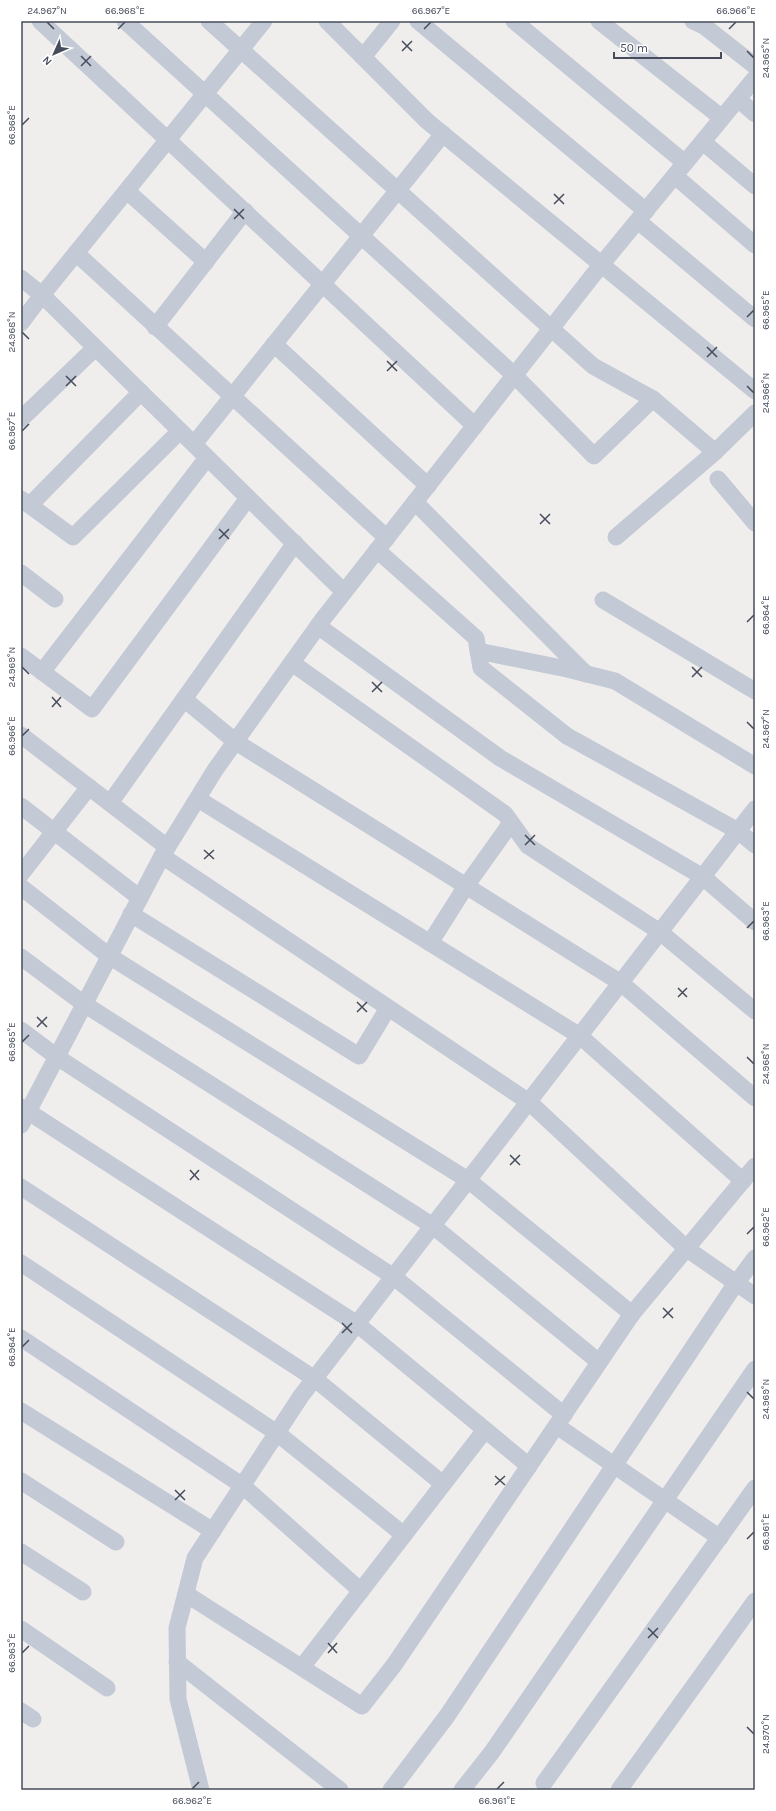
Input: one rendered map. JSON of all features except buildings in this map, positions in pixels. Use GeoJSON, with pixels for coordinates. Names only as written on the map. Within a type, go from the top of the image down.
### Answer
{"type":"FeatureCollection","features":[{"type":"Feature","properties":{"kind":"street"},"geometry":{"type":"LineString","coordinates":[[40,21],[474,426]]}},
{"type":"Feature","properties":{"kind":"street"},"geometry":{"type":"LineString","coordinates":[[125,21],[514,376],[594,456],[653,399]]}},
{"type":"Feature","properties":{"kind":"street"},"geometry":{"type":"LineString","coordinates":[[209,21],[593,366],[653,399],[715,452]]}},
{"type":"Feature","properties":{"kind":"street"},"geometry":{"type":"LineString","coordinates":[[21,323],[264,21]]}},
{"type":"Feature","properties":{"kind":"street"},"geometry":{"type":"LineString","coordinates":[[327,21],[427,121],[755,391]]}},
{"type":"Feature","properties":{"kind":"street"},"geometry":{"type":"LineString","coordinates":[[363,57],[392,21]]}},
{"type":"Feature","properties":{"kind":"street"},"geometry":{"type":"LineString","coordinates":[[418,21],[642,216],[755,319]]}},
{"type":"Feature","properties":{"kind":"street"},"geometry":{"type":"LineString","coordinates":[[514,21],[685,163]]}},
{"type":"Feature","properties":{"kind":"street"},"geometry":{"type":"LineString","coordinates":[[600,21],[722,118]]}},
{"type":"Feature","properties":{"kind":"street"},"geometry":{"type":"LineString","coordinates":[[693,21],[704,26],[755,66]]}},
{"type":"Feature","properties":{"kind":"street"},"geometry":{"type":"LineString","coordinates":[[529,1466],[357,1324],[23,1114],[56,1057],[165,852],[236,742],[318,626],[344,592],[601,265],[755,78]]}},
{"type":"Feature","properties":{"kind":"street"},"geometry":{"type":"LineString","coordinates":[[738,99],[755,114]]}},
{"type":"Feature","properties":{"kind":"street"},"geometry":{"type":"LineString","coordinates":[[194,444],[443,134]]}},
{"type":"Feature","properties":{"kind":"street"},"geometry":{"type":"LineString","coordinates":[[703,142],[755,186]]}},
{"type":"Feature","properties":{"kind":"street"},"geometry":{"type":"LineString","coordinates":[[675,176],[755,245]]}},
{"type":"Feature","properties":{"kind":"street"},"geometry":{"type":"LineString","coordinates":[[126,191],[206,262]]}},
{"type":"Feature","properties":{"kind":"street"},"geometry":{"type":"LineString","coordinates":[[155,326],[244,211]]}},
{"type":"Feature","properties":{"kind":"street"},"geometry":{"type":"LineString","coordinates":[[76,254],[232,396],[476,638],[481,668],[568,736],[738,831],[755,845]]}},
{"type":"Feature","properties":{"kind":"street"},"geometry":{"type":"LineString","coordinates":[[21,278],[42,295],[344,592]]}},
{"type":"Feature","properties":{"kind":"street"},"geometry":{"type":"LineString","coordinates":[[274,344],[428,486]]}},
{"type":"Feature","properties":{"kind":"street"},"geometry":{"type":"LineString","coordinates":[[21,418],[95,348]]}},
{"type":"Feature","properties":{"kind":"street"},"geometry":{"type":"LineString","coordinates":[[140,392],[25,502],[73,537],[180,431]]}},
{"type":"Feature","properties":{"kind":"street"},"geometry":{"type":"LineString","coordinates":[[616,537],[715,452],[755,414]]}},
{"type":"Feature","properties":{"kind":"street"},"geometry":{"type":"LineString","coordinates":[[42,672],[208,458]]}},
{"type":"Feature","properties":{"kind":"street"},"geometry":{"type":"LineString","coordinates":[[718,479],[755,523]]}},
{"type":"Feature","properties":{"kind":"street"},"geometry":{"type":"LineString","coordinates":[[21,656],[92,708],[248,498]]}},
{"type":"Feature","properties":{"kind":"street"},"geometry":{"type":"LineString","coordinates":[[415,502],[586,674]]}},
{"type":"Feature","properties":{"kind":"street"},"geometry":{"type":"LineString","coordinates":[[110,803],[294,543]]}},
{"type":"Feature","properties":{"kind":"street"},"geometry":{"type":"LineString","coordinates":[[21,573],[55,599]]}},
{"type":"Feature","properties":{"kind":"street"},"geometry":{"type":"LineString","coordinates":[[603,600],[755,691]]}},
{"type":"Feature","properties":{"kind":"street"},"geometry":{"type":"LineString","coordinates":[[318,626],[500,758],[703,877],[755,922]]}},
{"type":"Feature","properties":{"kind":"street"},"geometry":{"type":"LineString","coordinates":[[478,651],[615,681],[755,766]]}},
{"type":"Feature","properties":{"kind":"street"},"geometry":{"type":"LineString","coordinates":[[292,663],[506,814],[528,846],[660,932],[755,1011]]}},
{"type":"Feature","properties":{"kind":"street"},"geometry":{"type":"LineString","coordinates":[[184,699],[236,742],[621,984],[755,1098]]}},
{"type":"Feature","properties":{"kind":"street"},"geometry":{"type":"LineString","coordinates":[[21,735],[110,803],[165,852],[388,1008],[529,1102],[687,1248],[755,1296]]}},
{"type":"Feature","properties":{"kind":"street"},"geometry":{"type":"LineString","coordinates":[[21,874],[88,787]]}},
{"type":"Feature","properties":{"kind":"street"},"geometry":{"type":"LineString","coordinates":[[198,799],[580,1036],[743,1180]]}},
{"type":"Feature","properties":{"kind":"street"},"geometry":{"type":"LineString","coordinates":[[21,806],[140,898]]}},
{"type":"Feature","properties":{"kind":"street"},"geometry":{"type":"LineString","coordinates":[[201,1790],[178,1699],[177,1662],[177,1628],[195,1558],[301,1396],[755,809]]}},
{"type":"Feature","properties":{"kind":"street"},"geometry":{"type":"LineString","coordinates":[[430,943],[466,886],[511,823]]}},
{"type":"Feature","properties":{"kind":"street"},"geometry":{"type":"LineString","coordinates":[[21,887],[110,956],[468,1180],[632,1314]]}},
{"type":"Feature","properties":{"kind":"street"},"geometry":{"type":"LineString","coordinates":[[131,914],[359,1056],[388,1008]]}},
{"type":"Feature","properties":{"kind":"street"},"geometry":{"type":"LineString","coordinates":[[21,957],[84,1004],[433,1226],[599,1362]]}},
{"type":"Feature","properties":{"kind":"street"},"geometry":{"type":"LineString","coordinates":[[21,1030],[56,1057],[394,1277],[614,1465],[720,1538]]}},
{"type":"Feature","properties":{"kind":"street"},"geometry":{"type":"LineString","coordinates":[[186,1594],[362,1706],[394,1665],[632,1314],[755,1166]]}},
{"type":"Feature","properties":{"kind":"street"},"geometry":{"type":"LineString","coordinates":[[21,1187],[315,1379],[443,1484]]}},
{"type":"Feature","properties":{"kind":"street"},"geometry":{"type":"LineString","coordinates":[[391,1790],[447,1716],[614,1465],[755,1258]]}},
{"type":"Feature","properties":{"kind":"street"},"geometry":{"type":"LineString","coordinates":[[21,1263],[277,1433],[404,1535]]}},
{"type":"Feature","properties":{"kind":"street"},"geometry":{"type":"LineString","coordinates":[[21,1338],[243,1486],[361,1591]]}},
{"type":"Feature","properties":{"kind":"street"},"geometry":{"type":"LineString","coordinates":[[462,1790],[492,1752],[755,1369]]}},
{"type":"Feature","properties":{"kind":"street"},"geometry":{"type":"LineString","coordinates":[[21,1411],[213,1531]]}},
{"type":"Feature","properties":{"kind":"street"},"geometry":{"type":"LineString","coordinates":[[302,1668],[485,1430]]}},
{"type":"Feature","properties":{"kind":"street"},"geometry":{"type":"LineString","coordinates":[[21,1481],[116,1542]]}},
{"type":"Feature","properties":{"kind":"street"},"geometry":{"type":"LineString","coordinates":[[544,1783],[755,1488]]}},
{"type":"Feature","properties":{"kind":"street"},"geometry":{"type":"LineString","coordinates":[[21,1552],[83,1592]]}},
{"type":"Feature","properties":{"kind":"street"},"geometry":{"type":"LineString","coordinates":[[619,1790],[755,1601]]}},
{"type":"Feature","properties":{"kind":"street"},"geometry":{"type":"LineString","coordinates":[[21,1629],[107,1688]]}},
{"type":"Feature","properties":{"kind":"street"},"geometry":{"type":"LineString","coordinates":[[177,1662],[340,1790]]}}]}
